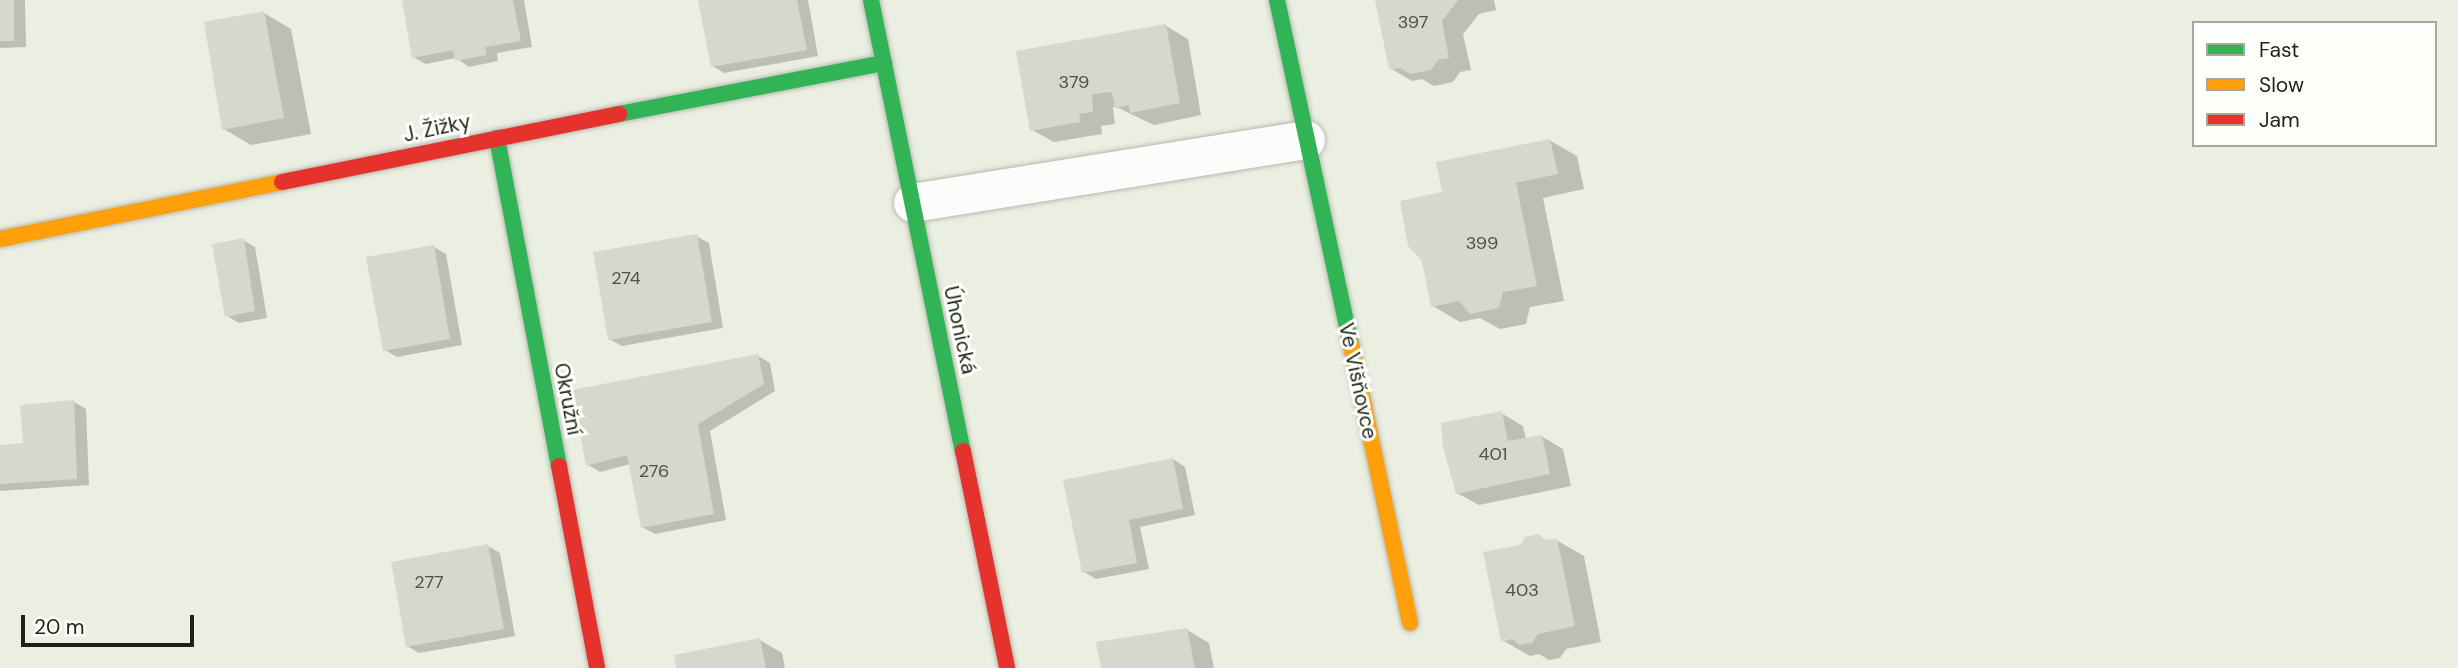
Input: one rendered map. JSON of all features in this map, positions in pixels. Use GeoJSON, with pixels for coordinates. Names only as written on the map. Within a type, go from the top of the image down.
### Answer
{"type":"FeatureCollection","features":[{"type":"Feature","properties":{"kind":"street","name":"Úhonická"},"geometry":{"type":"LineString","coordinates":[[871,0],[1007,668]]}},
{"type":"Feature","properties":{"kind":"street","name":"Ve Višňovce"},"geometry":{"type":"LineString","coordinates":[[1277,0],[1410,623]]}},
{"type":"Feature","properties":{"kind":"street","name":"J. Žižky"},"geometry":{"type":"LineString","coordinates":[[0,239],[884,63]]}},
{"type":"Feature","properties":{"kind":"street","name":"Okružní"},"geometry":{"type":"LineString","coordinates":[[497,138],[597,668]]}},
{"type":"Feature","properties":{"kind":"street"},"geometry":{"type":"LineString","coordinates":[[913,203],[1306,140]]}},
{"type":"Feature","properties":{"kind":"building"},"geometry":{"type":"Polygon","coordinates":[[[0,0],[14,0],[14,41],[0,41],[0,0]]]}},
{"type":"Feature","properties":{"kind":"building"},"geometry":{"type":"Polygon","coordinates":[[[402,0],[513,0],[521,41],[485,47],[487,55],[455,61],[453,50],[412,58],[402,0]]]}},
{"type":"Feature","properties":{"kind":"building"},"geometry":{"type":"Polygon","coordinates":[[[698,0],[797,0],[807,50],[711,67],[698,0]]]}},
{"type":"Feature","properties":{"kind":"building"},"geometry":{"type":"Polygon","coordinates":[[[1375,0],[1458,0],[1442,21],[1449,58],[1438,60],[1431,70],[1410,74],[1400,68],[1389,69],[1375,0]]]}},
{"type":"Feature","properties":{"kind":"building"},"geometry":{"type":"Polygon","coordinates":[[[264,11],[284,118],[222,130],[204,22],[264,11]]]}},
{"type":"Feature","properties":{"kind":"building"},"geometry":{"type":"Polygon","coordinates":[[[1166,24],[1180,103],[1130,113],[1129,105],[1115,108],[1112,92],[1101,93],[1092,95],[1093,112],[1079,114],[1081,122],[1030,131],[1016,51],[1166,24]]]}},
{"type":"Feature","properties":{"kind":"building"},"geometry":{"type":"Polygon","coordinates":[[[1550,139],[1558,174],[1516,183],[1537,286],[1503,292],[1499,308],[1470,314],[1459,301],[1431,307],[1422,261],[1408,246],[1400,201],[1442,192],[1436,162],[1550,139]]]}},
{"type":"Feature","properties":{"kind":"building"},"geometry":{"type":"Polygon","coordinates":[[[697,234],[712,322],[608,340],[593,252],[697,234]]]}},
{"type":"Feature","properties":{"kind":"building"},"geometry":{"type":"Polygon","coordinates":[[[244,238],[255,311],[225,317],[212,244],[244,238]]]}},
{"type":"Feature","properties":{"kind":"building"},"geometry":{"type":"Polygon","coordinates":[[[434,245],[450,339],[383,351],[366,257],[434,245]]]}},
{"type":"Feature","properties":{"kind":"building"},"geometry":{"type":"Polygon","coordinates":[[[758,354],[764,384],[698,424],[714,514],[641,528],[627,455],[586,466],[572,390],[758,354]]]}},
{"type":"Feature","properties":{"kind":"building"},"geometry":{"type":"Polygon","coordinates":[[[74,400],[77,479],[0,484],[0,445],[23,443],[20,405],[74,400]]]}},
{"type":"Feature","properties":{"kind":"building"},"geometry":{"type":"Polygon","coordinates":[[[1502,411],[1508,441],[1542,435],[1550,474],[1456,494],[1443,446],[1441,423],[1502,411]]]}},
{"type":"Feature","properties":{"kind":"building"},"geometry":{"type":"Polygon","coordinates":[[[1173,458],[1183,509],[1129,520],[1137,563],[1082,573],[1063,480],[1173,458]]]}},
{"type":"Feature","properties":{"kind":"building"},"geometry":{"type":"Polygon","coordinates":[[[1538,534],[1546,540],[1557,538],[1575,626],[1538,634],[1532,643],[1520,645],[1512,639],[1501,642],[1483,552],[1520,545],[1525,537],[1538,534]]]}},
{"type":"Feature","properties":{"kind":"building"},"geometry":{"type":"Polygon","coordinates":[[[488,544],[504,629],[406,647],[391,562],[488,544]]]}},
{"type":"Feature","properties":{"kind":"building"},"geometry":{"type":"Polygon","coordinates":[[[1187,628],[1195,668],[1101,668],[1096,642],[1187,628]]]}},
{"type":"Feature","properties":{"kind":"building"},"geometry":{"type":"Polygon","coordinates":[[[760,638],[766,668],[676,668],[674,655],[760,638]]]}},
{"type":"Feature","properties":{"kind":"traffic: fast"},"geometry":{"type":"LineString","coordinates":[[871,0],[963,451]]}},
{"type":"Feature","properties":{"kind":"traffic: fast"},"geometry":{"type":"LineString","coordinates":[[1277,0],[1351,345]]}},
{"type":"Feature","properties":{"kind":"traffic: fast"},"geometry":{"type":"LineString","coordinates":[[619,114],[884,63]]}},
{"type":"Feature","properties":{"kind":"traffic: fast"},"geometry":{"type":"LineString","coordinates":[[497,138],[559,466]]}},
{"type":"Feature","properties":{"kind":"traffic: slow"},"geometry":{"type":"LineString","coordinates":[[0,239],[282,182]]}},
{"type":"Feature","properties":{"kind":"traffic: slow"},"geometry":{"type":"LineString","coordinates":[[1351,345],[1410,623]]}},
{"type":"Feature","properties":{"kind":"traffic: jam"},"geometry":{"type":"LineString","coordinates":[[282,182],[619,114]]}},
{"type":"Feature","properties":{"kind":"traffic: jam"},"geometry":{"type":"LineString","coordinates":[[963,451],[1007,668]]}},
{"type":"Feature","properties":{"kind":"traffic: jam"},"geometry":{"type":"LineString","coordinates":[[559,466],[597,668]]}}]}
